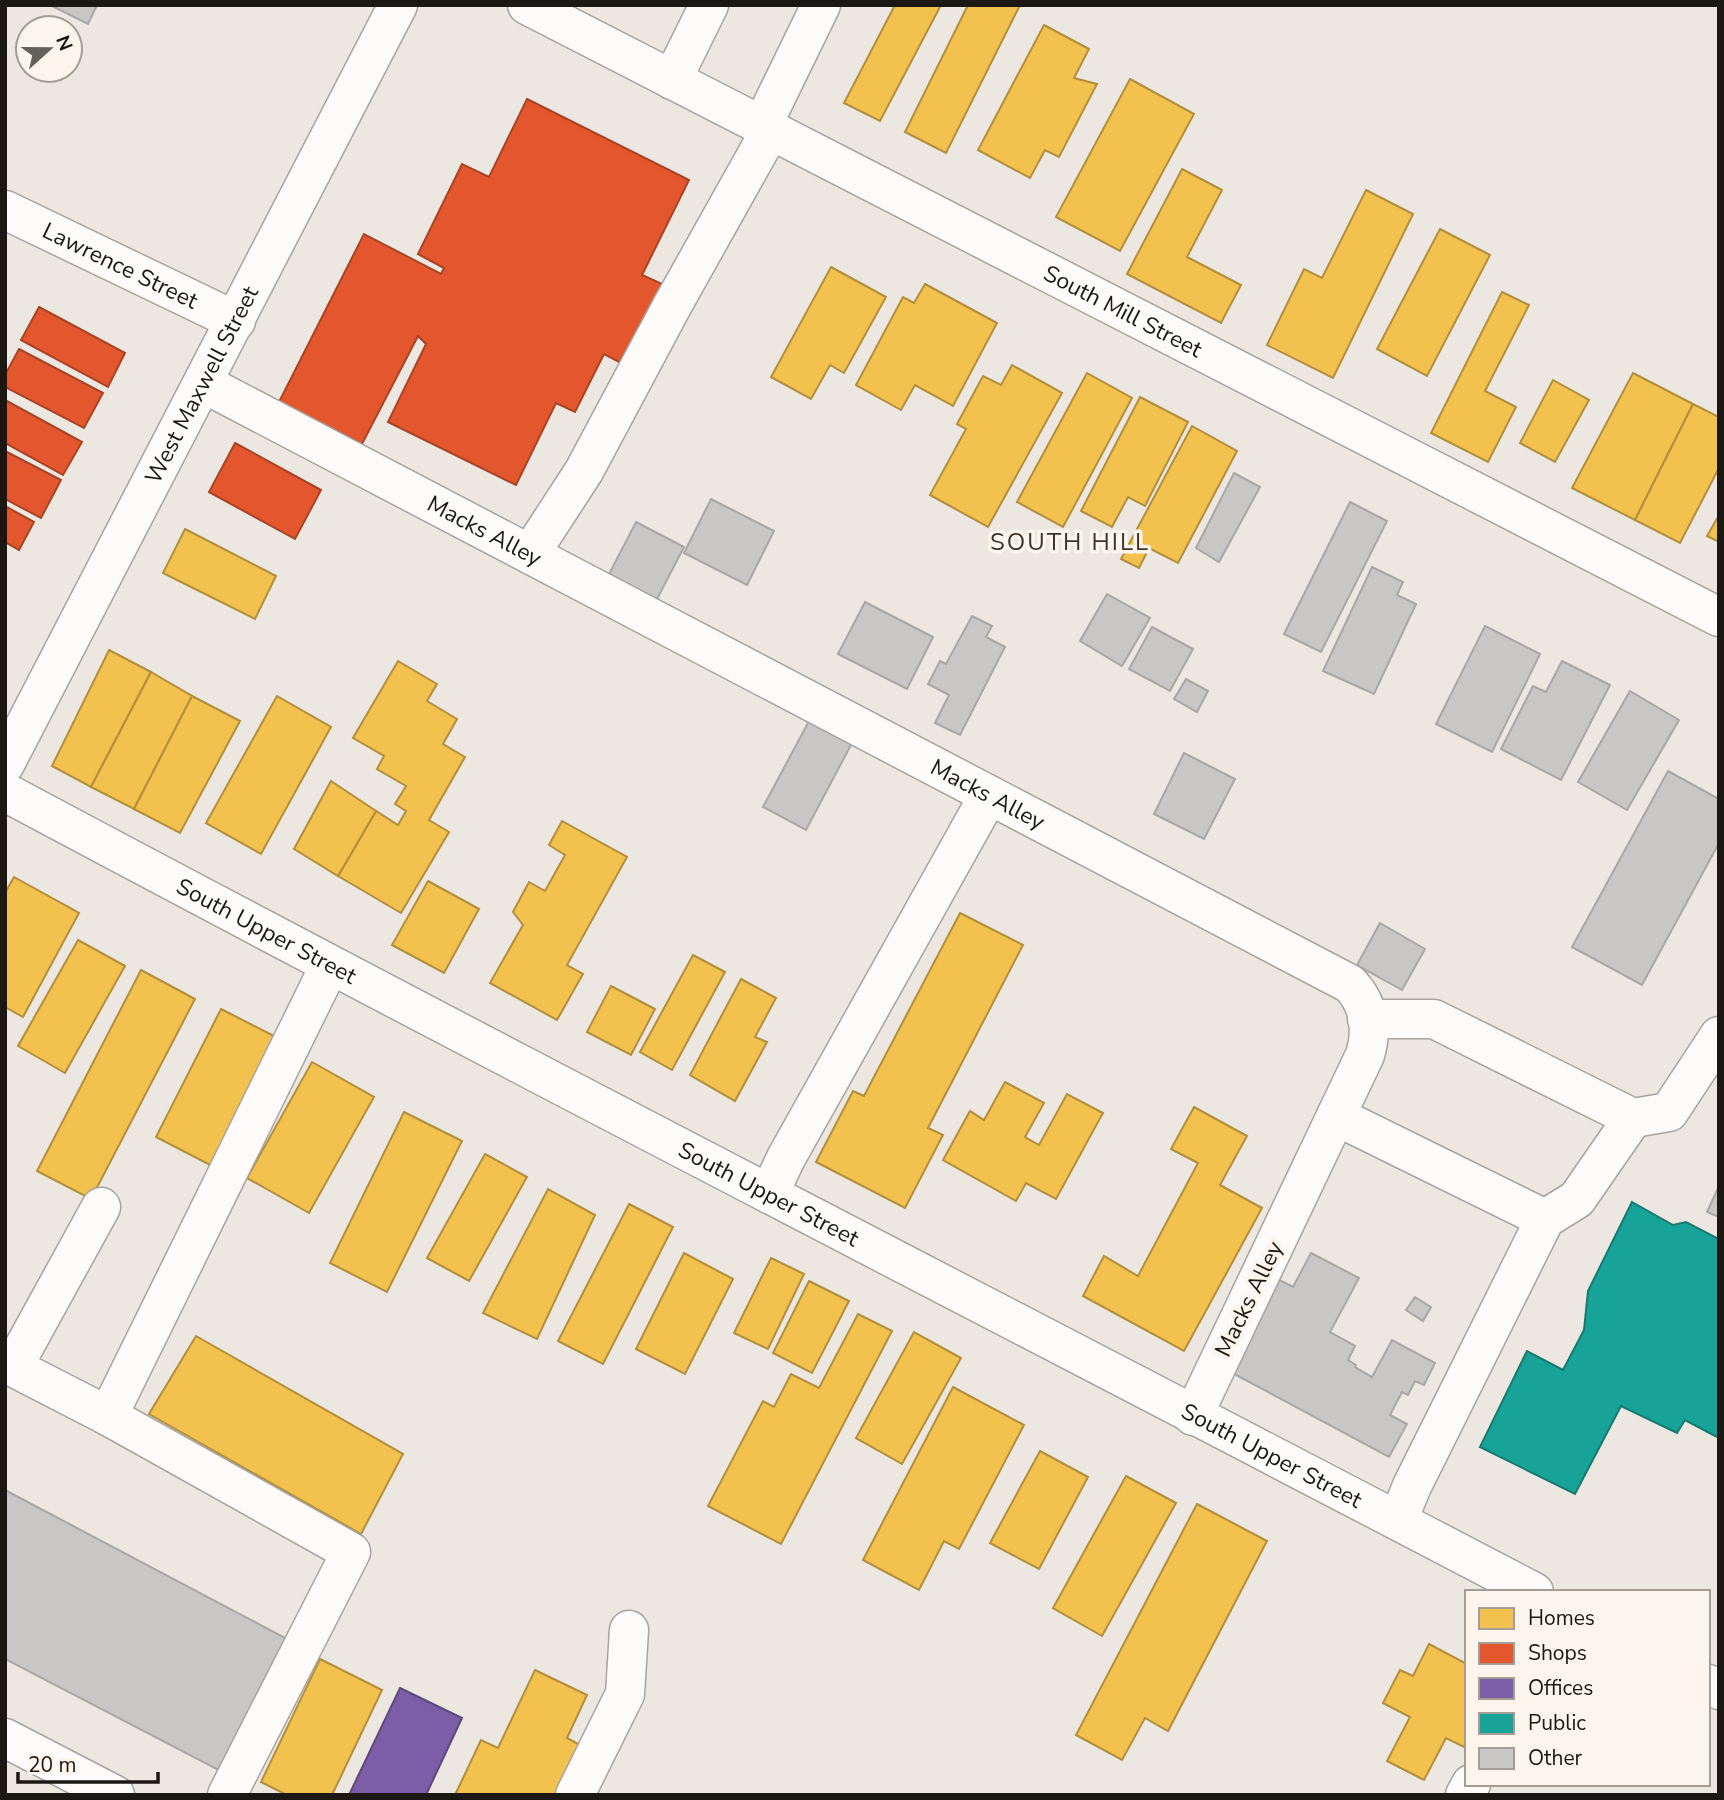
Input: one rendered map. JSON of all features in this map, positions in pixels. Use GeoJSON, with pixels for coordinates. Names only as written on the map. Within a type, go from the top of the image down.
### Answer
{"type":"FeatureCollection","features":[{"type":"Feature","properties":{"kind":"street","name":"West Maxwell Street"},"geometry":{"type":"LineString","coordinates":[[5,764],[398,5]]}},
{"type":"Feature","properties":{"kind":"street","name":"South Mill Street"},"geometry":{"type":"LineString","coordinates":[[527,5],[1719,617]]}},
{"type":"Feature","properties":{"kind":"street"},"geometry":{"type":"LineString","coordinates":[[672,80],[709,5]]}},
{"type":"Feature","properties":{"kind":"street"},"geometry":{"type":"LineString","coordinates":[[530,554],[584,471],[672,306],[766,128],[821,5]]}},
{"type":"Feature","properties":{"kind":"street","name":"Lawrence Street"},"geometry":{"type":"LineString","coordinates":[[5,210],[236,321]]}},
{"type":"Feature","properties":{"kind":"street","name":"Macks Alley"},"geometry":{"type":"LineString","coordinates":[[203,383],[1350,984],[1360,995],[1366,1010],[1370,1037],[1365,1055],[1192,1416]]}},
{"type":"Feature","properties":{"kind":"street","name":"South Upper Street"},"geometry":{"type":"LineString","coordinates":[[5,792],[769,1195],[1530,1590]]}},
{"type":"Feature","properties":{"kind":"street"},"geometry":{"type":"LineString","coordinates":[[769,1195],[793,1146],[989,795]]}},
{"type":"Feature","properties":{"kind":"street"},"geometry":{"type":"LineString","coordinates":[[111,1418],[108,1416],[330,965]]}},
{"type":"Feature","properties":{"kind":"street"},"geometry":{"type":"LineString","coordinates":[[1367,1019],[1434,1019],[1633,1118],[1669,1112],[1719,1036]]}},
{"type":"Feature","properties":{"kind":"street"},"geometry":{"type":"LineString","coordinates":[[1336,1116],[1545,1219]]}},
{"type":"Feature","properties":{"kind":"street"},"geometry":{"type":"LineString","coordinates":[[1398,1520],[1412,1486],[1545,1219],[1577,1199],[1633,1118]]}},
{"type":"Feature","properties":{"kind":"street"},"geometry":{"type":"LineString","coordinates":[[101,1207],[9,1365],[111,1418],[351,1552],[227,1795]]}},
{"type":"Feature","properties":{"kind":"street"},"geometry":{"type":"LineString","coordinates":[[575,1795],[625,1694],[629,1630]]}},
{"type":"Feature","properties":{"kind":"street"},"geometry":{"type":"LineString","coordinates":[[5,1738],[115,1795]]}},
{"type":"Feature","properties":{"kind":"building: Homes"},"geometry":{"type":"Polygon","coordinates":[[[895,5],[941,5],[880,121],[844,103],[895,5]]]}},
{"type":"Feature","properties":{"kind":"building: Homes"},"geometry":{"type":"Polygon","coordinates":[[[968,5],[1020,5],[946,153],[905,132],[968,5]]]}},
{"type":"Feature","properties":{"kind":"building: Homes"},"geometry":{"type":"Polygon","coordinates":[[[1044,25],[1089,49],[1074,78],[1097,84],[1059,157],[1045,150],[1030,178],[978,150],[1044,25]]]}},
{"type":"Feature","properties":{"kind":"building: Homes"},"geometry":{"type":"Polygon","coordinates":[[[1130,79],[1194,114],[1120,251],[1056,217],[1130,79]]]}},
{"type":"Feature","properties":{"kind":"building: Homes"},"geometry":{"type":"Polygon","coordinates":[[[1182,169],[1222,190],[1187,257],[1241,285],[1221,323],[1127,274],[1182,169]]]}},
{"type":"Feature","properties":{"kind":"building: Homes"},"geometry":{"type":"Polygon","coordinates":[[[1366,190],[1413,214],[1333,378],[1267,345],[1304,269],[1322,278],[1366,190]]]}},
{"type":"Feature","properties":{"kind":"building: Homes"},"geometry":{"type":"Polygon","coordinates":[[[1440,229],[1490,255],[1427,376],[1377,349],[1440,229]]]}},
{"type":"Feature","properties":{"kind":"building: Homes"},"geometry":{"type":"Polygon","coordinates":[[[831,267],[886,297],[844,373],[830,365],[811,399],[771,377],[831,267]]]}},
{"type":"Feature","properties":{"kind":"building: Homes"},"geometry":{"type":"Polygon","coordinates":[[[925,284],[997,323],[953,406],[915,385],[901,410],[856,385],[903,297],[914,303],[925,284]]]}},
{"type":"Feature","properties":{"kind":"building: Homes"},"geometry":{"type":"Polygon","coordinates":[[[1502,292],[1529,305],[1485,391],[1516,407],[1488,462],[1431,433],[1502,292]]]}},
{"type":"Feature","properties":{"kind":"building: Homes"},"geometry":{"type":"Polygon","coordinates":[[[1012,365],[1062,393],[988,527],[930,495],[966,429],[957,424],[983,376],[1001,385],[1012,365]]]}},
{"type":"Feature","properties":{"kind":"building: Homes"},"geometry":{"type":"Polygon","coordinates":[[[1087,373],[1132,398],[1063,527],[1017,502],[1087,373]]]}},
{"type":"Feature","properties":{"kind":"building: Homes"},"geometry":{"type":"Polygon","coordinates":[[[1633,373],[1693,404],[1635,520],[1572,488],[1633,373]]]}},
{"type":"Feature","properties":{"kind":"building: Homes"},"geometry":{"type":"Polygon","coordinates":[[[1553,380],[1589,400],[1555,462],[1520,443],[1553,380]]]}},
{"type":"Feature","properties":{"kind":"building: Homes"},"geometry":{"type":"Polygon","coordinates":[[[1140,397],[1188,422],[1145,506],[1128,497],[1112,527],[1081,511],[1140,397]]]}},
{"type":"Feature","properties":{"kind":"building: Homes"},"geometry":{"type":"Polygon","coordinates":[[[1693,404],[1719,417],[1719,468],[1680,543],[1635,520],[1693,404]]]}},
{"type":"Feature","properties":{"kind":"building: Homes"},"geometry":{"type":"Polygon","coordinates":[[[1192,426],[1237,451],[1178,563],[1149,548],[1139,568],[1121,559],[1192,426]]]}},
{"type":"Feature","properties":{"kind":"building: Homes"},"geometry":{"type":"Polygon","coordinates":[[[1719,515],[1719,542],[1707,536],[1719,515]]]}},
{"type":"Feature","properties":{"kind":"building: Homes"},"geometry":{"type":"Polygon","coordinates":[[[185,529],[276,576],[255,619],[163,573],[185,529]]]}},
{"type":"Feature","properties":{"kind":"building: Homes"},"geometry":{"type":"Polygon","coordinates":[[[109,650],[151,672],[91,787],[52,766],[109,650]]]}},
{"type":"Feature","properties":{"kind":"building: Homes"},"geometry":{"type":"Polygon","coordinates":[[[398,661],[437,684],[427,701],[457,719],[443,744],[465,757],[429,820],[449,832],[401,913],[338,876],[376,811],[398,825],[406,811],[395,804],[406,786],[377,769],[384,756],[353,738],[398,661]]]}},
{"type":"Feature","properties":{"kind":"building: Homes"},"geometry":{"type":"Polygon","coordinates":[[[151,672],[192,696],[134,809],[91,787],[151,672]]]}},
{"type":"Feature","properties":{"kind":"building: Homes"},"geometry":{"type":"Polygon","coordinates":[[[192,696],[240,721],[180,833],[134,809],[192,696]]]}},
{"type":"Feature","properties":{"kind":"building: Homes"},"geometry":{"type":"Polygon","coordinates":[[[277,696],[331,727],[261,854],[206,823],[277,696]]]}},
{"type":"Feature","properties":{"kind":"building: Homes"},"geometry":{"type":"Polygon","coordinates":[[[331,781],[376,811],[338,876],[294,849],[331,781]]]}},
{"type":"Feature","properties":{"kind":"building: Homes"},"geometry":{"type":"Polygon","coordinates":[[[562,821],[627,857],[567,965],[583,974],[557,1020],[490,983],[523,925],[513,912],[529,882],[545,891],[565,855],[549,845],[562,821]]]}},
{"type":"Feature","properties":{"kind":"building: Homes"},"geometry":{"type":"Polygon","coordinates":[[[14,877],[79,913],[23,1017],[5,1007],[5,893],[14,877]]]}},
{"type":"Feature","properties":{"kind":"building: Homes"},"geometry":{"type":"Polygon","coordinates":[[[428,881],[479,909],[444,973],[392,945],[428,881]]]}},
{"type":"Feature","properties":{"kind":"building: Homes"},"geometry":{"type":"Polygon","coordinates":[[[960,913],[1023,945],[928,1128],[943,1135],[905,1208],[816,1162],[853,1091],[864,1096],[960,913]]]}},
{"type":"Feature","properties":{"kind":"building: Homes"},"geometry":{"type":"Polygon","coordinates":[[[78,940],[125,966],[65,1073],[18,1046],[78,940]]]}},
{"type":"Feature","properties":{"kind":"building: Homes"},"geometry":{"type":"Polygon","coordinates":[[[693,955],[725,972],[672,1070],[640,1052],[693,955]]]}},
{"type":"Feature","properties":{"kind":"building: Homes"},"geometry":{"type":"Polygon","coordinates":[[[141,970],[195,999],[91,1199],[37,1171],[141,970]]]}},
{"type":"Feature","properties":{"kind":"building: Homes"},"geometry":{"type":"Polygon","coordinates":[[[741,979],[776,998],[755,1037],[767,1042],[735,1101],[690,1075],[741,979]]]}},
{"type":"Feature","properties":{"kind":"building: Homes"},"geometry":{"type":"Polygon","coordinates":[[[611,986],[655,1009],[631,1055],[587,1032],[611,986]]]}},
{"type":"Feature","properties":{"kind":"building: Homes"},"geometry":{"type":"Polygon","coordinates":[[[221,1009],[280,1039],[214,1167],[156,1137],[221,1009]]]}},
{"type":"Feature","properties":{"kind":"building: Homes"},"geometry":{"type":"Polygon","coordinates":[[[312,1062],[374,1097],[309,1213],[247,1178],[312,1062]]]}},
{"type":"Feature","properties":{"kind":"building: Homes"},"geometry":{"type":"Polygon","coordinates":[[[1005,1082],[1044,1103],[1025,1137],[1039,1145],[1067,1094],[1103,1113],[1056,1199],[1026,1183],[1016,1201],[943,1160],[970,1111],[984,1120],[1005,1082]]]}},
{"type":"Feature","properties":{"kind":"building: Homes"},"geometry":{"type":"Polygon","coordinates":[[[1194,1107],[1247,1136],[1220,1185],[1262,1208],[1184,1351],[1083,1296],[1104,1256],[1138,1276],[1198,1163],[1171,1149],[1194,1107]]]}},
{"type":"Feature","properties":{"kind":"building: Homes"},"geometry":{"type":"Polygon","coordinates":[[[404,1112],[462,1141],[387,1292],[330,1263],[404,1112]]]}},
{"type":"Feature","properties":{"kind":"building: Homes"},"geometry":{"type":"Polygon","coordinates":[[[485,1154],[527,1177],[469,1281],[427,1258],[485,1154]]]}},
{"type":"Feature","properties":{"kind":"building: Homes"},"geometry":{"type":"Polygon","coordinates":[[[548,1189],[595,1215],[537,1339],[483,1313],[548,1189]]]}},
{"type":"Feature","properties":{"kind":"building: Homes"},"geometry":{"type":"Polygon","coordinates":[[[629,1204],[673,1227],[603,1364],[558,1341],[629,1204]]]}},
{"type":"Feature","properties":{"kind":"building: Homes"},"geometry":{"type":"Polygon","coordinates":[[[684,1253],[733,1279],[685,1374],[636,1349],[684,1253]]]}},
{"type":"Feature","properties":{"kind":"building: Homes"},"geometry":{"type":"Polygon","coordinates":[[[771,1258],[804,1274],[768,1349],[734,1333],[771,1258]]]}},
{"type":"Feature","properties":{"kind":"building: Homes"},"geometry":{"type":"Polygon","coordinates":[[[809,1281],[849,1301],[812,1373],[773,1353],[809,1281]]]}},
{"type":"Feature","properties":{"kind":"building: Homes"},"geometry":{"type":"Polygon","coordinates":[[[858,1314],[892,1331],[781,1544],[708,1506],[763,1401],[774,1407],[791,1374],[819,1388],[858,1314]]]}},
{"type":"Feature","properties":{"kind":"building: Homes"},"geometry":{"type":"Polygon","coordinates":[[[914,1332],[961,1358],[902,1464],[856,1438],[914,1332]]]}},
{"type":"Feature","properties":{"kind":"building: Homes"},"geometry":{"type":"Polygon","coordinates":[[[196,1336],[403,1454],[361,1534],[149,1414],[196,1336]]]}},
{"type":"Feature","properties":{"kind":"building: Homes"},"geometry":{"type":"Polygon","coordinates":[[[953,1387],[1024,1425],[959,1549],[944,1541],[919,1590],[863,1560],[953,1387]]]}},
{"type":"Feature","properties":{"kind":"building: Homes"},"geometry":{"type":"Polygon","coordinates":[[[1040,1451],[1088,1477],[1039,1569],[990,1543],[1040,1451]]]}},
{"type":"Feature","properties":{"kind":"building: Homes"},"geometry":{"type":"Polygon","coordinates":[[[1126,1476],[1176,1503],[1102,1636],[1053,1608],[1126,1476]]]}},
{"type":"Feature","properties":{"kind":"building: Homes"},"geometry":{"type":"Polygon","coordinates":[[[1197,1504],[1267,1541],[1168,1731],[1145,1718],[1122,1760],[1076,1735],[1197,1504]]]}},
{"type":"Feature","properties":{"kind":"building: Homes"},"geometry":{"type":"Polygon","coordinates":[[[1429,1644],[1465,1663],[1465,1748],[1446,1738],[1424,1780],[1387,1761],[1410,1717],[1383,1703],[1400,1670],[1413,1676],[1429,1644]]]}},
{"type":"Feature","properties":{"kind":"building: Homes"},"geometry":{"type":"Polygon","coordinates":[[[320,1659],[382,1690],[332,1795],[287,1795],[261,1782],[320,1659]]]}},
{"type":"Feature","properties":{"kind":"building: Homes"},"geometry":{"type":"Polygon","coordinates":[[[535,1670],[587,1695],[567,1738],[580,1745],[557,1795],[455,1795],[481,1740],[498,1748],[535,1670]]]}},
{"type":"Feature","properties":{"kind":"building: Shops"},"geometry":{"type":"Polygon","coordinates":[[[527,99],[689,180],[642,275],[662,284],[623,364],[604,354],[575,412],[556,403],[516,485],[388,422],[426,344],[418,336],[362,444],[279,402],[364,234],[441,274],[444,268],[418,254],[462,164],[489,177],[527,99]]]}},
{"type":"Feature","properties":{"kind":"building: Shops"},"geometry":{"type":"Polygon","coordinates":[[[39,307],[125,353],[108,387],[21,340],[39,307]]]}},
{"type":"Feature","properties":{"kind":"building: Shops"},"geometry":{"type":"Polygon","coordinates":[[[19,349],[103,393],[84,428],[5,387],[5,375],[19,349]]]}},
{"type":"Feature","properties":{"kind":"building: Shops"},"geometry":{"type":"Polygon","coordinates":[[[5,400],[82,442],[63,475],[5,443],[5,400]]]}},
{"type":"Feature","properties":{"kind":"building: Shops"},"geometry":{"type":"Polygon","coordinates":[[[235,443],[321,490],[295,539],[209,492],[235,443]]]}},
{"type":"Feature","properties":{"kind":"building: Shops"},"geometry":{"type":"Polygon","coordinates":[[[5,451],[61,480],[41,518],[5,499],[5,451]]]}},
{"type":"Feature","properties":{"kind":"building: Shops"},"geometry":{"type":"Polygon","coordinates":[[[5,506],[34,522],[19,550],[5,542],[5,506]]]}},
{"type":"Feature","properties":{"kind":"building: Offices"},"geometry":{"type":"Polygon","coordinates":[[[400,1688],[462,1718],[426,1795],[349,1795],[400,1688]]]}},
{"type":"Feature","properties":{"kind":"building: Public"},"geometry":{"type":"Polygon","coordinates":[[[1632,1202],[1673,1225],[1686,1222],[1719,1239],[1719,1438],[1685,1420],[1677,1433],[1621,1406],[1575,1494],[1480,1447],[1527,1351],[1563,1370],[1584,1330],[1588,1291],[1632,1202]]]}},
{"type":"Feature","properties":{"kind":"building: Other"},"geometry":{"type":"Polygon","coordinates":[[[50,5],[97,5],[88,24],[84,22],[84,14],[68,14],[50,5]]]}},
{"type":"Feature","properties":{"kind":"building: Other"},"geometry":{"type":"Polygon","coordinates":[[[1234,473],[1260,487],[1219,562],[1196,548],[1234,473]]]}},
{"type":"Feature","properties":{"kind":"building: Other"},"geometry":{"type":"Polygon","coordinates":[[[711,499],[774,531],[747,585],[684,553],[711,499]]]}},
{"type":"Feature","properties":{"kind":"building: Other"},"geometry":{"type":"Polygon","coordinates":[[[1350,502],[1387,521],[1321,652],[1284,634],[1350,502]]]}},
{"type":"Feature","properties":{"kind":"building: Other"},"geometry":{"type":"Polygon","coordinates":[[[636,522],[684,547],[655,603],[607,578],[636,522]]]}},
{"type":"Feature","properties":{"kind":"building: Other"},"geometry":{"type":"Polygon","coordinates":[[[1372,567],[1403,582],[1397,595],[1416,604],[1374,694],[1323,671],[1372,567]]]}},
{"type":"Feature","properties":{"kind":"building: Other"},"geometry":{"type":"Polygon","coordinates":[[[1107,594],[1150,618],[1122,666],[1080,641],[1107,594]]]}},
{"type":"Feature","properties":{"kind":"building: Other"},"geometry":{"type":"Polygon","coordinates":[[[865,602],[933,637],[907,689],[838,654],[865,602]]]}},
{"type":"Feature","properties":{"kind":"building: Other"},"geometry":{"type":"Polygon","coordinates":[[[972,616],[992,626],[986,637],[1005,647],[960,735],[935,723],[949,695],[928,684],[940,661],[946,664],[972,616]]]}},
{"type":"Feature","properties":{"kind":"building: Other"},"geometry":{"type":"Polygon","coordinates":[[[1485,626],[1540,654],[1492,752],[1436,724],[1485,626]]]}},
{"type":"Feature","properties":{"kind":"building: Other"},"geometry":{"type":"Polygon","coordinates":[[[1152,627],[1193,649],[1170,691],[1129,669],[1152,627]]]}},
{"type":"Feature","properties":{"kind":"building: Other"},"geometry":{"type":"Polygon","coordinates":[[[1562,661],[1610,685],[1561,780],[1501,749],[1533,686],[1546,692],[1562,661]]]}},
{"type":"Feature","properties":{"kind":"building: Other"},"geometry":{"type":"Polygon","coordinates":[[[1186,679],[1208,691],[1197,712],[1174,699],[1186,679]]]}},
{"type":"Feature","properties":{"kind":"building: Other"},"geometry":{"type":"Polygon","coordinates":[[[1630,691],[1679,720],[1627,810],[1578,782],[1630,691]]]}},
{"type":"Feature","properties":{"kind":"building: Other"},"geometry":{"type":"Polygon","coordinates":[[[809,721],[852,743],[806,830],[763,807],[809,721]]]}},
{"type":"Feature","properties":{"kind":"building: Other"},"geometry":{"type":"Polygon","coordinates":[[[1184,753],[1235,779],[1204,839],[1154,814],[1184,753]]]}},
{"type":"Feature","properties":{"kind":"building: Other"},"geometry":{"type":"Polygon","coordinates":[[[1668,771],[1719,799],[1719,843],[1642,985],[1572,947],[1668,771]]]}},
{"type":"Feature","properties":{"kind":"building: Other"},"geometry":{"type":"Polygon","coordinates":[[[1380,923],[1425,949],[1402,990],[1357,965],[1380,923]]]}},
{"type":"Feature","properties":{"kind":"building: Other"},"geometry":{"type":"Polygon","coordinates":[[[1719,1186],[1719,1217],[1707,1212],[1719,1186]]]}},
{"type":"Feature","properties":{"kind":"building: Other"},"geometry":{"type":"Polygon","coordinates":[[[1311,1253],[1359,1278],[1330,1332],[1355,1346],[1348,1360],[1356,1365],[1355,1367],[1372,1377],[1392,1340],[1435,1363],[1424,1385],[1415,1381],[1408,1395],[1402,1392],[1390,1415],[1407,1424],[1389,1457],[1225,1369],[1274,1277],[1293,1287],[1311,1253]]]}},
{"type":"Feature","properties":{"kind":"building: Other"},"geometry":{"type":"Polygon","coordinates":[[[1415,1297],[1431,1307],[1423,1321],[1406,1310],[1415,1297]]]}},
{"type":"Feature","properties":{"kind":"building: Other"},"geometry":{"type":"Polygon","coordinates":[[[5,1490],[289,1640],[228,1775],[5,1659],[5,1490]]]}},
{"type":"Feature","properties":{"kind":"district","name":"SOUTH HILL"},"geometry":{"type":"Point","coordinates":[1070,542]}}]}
